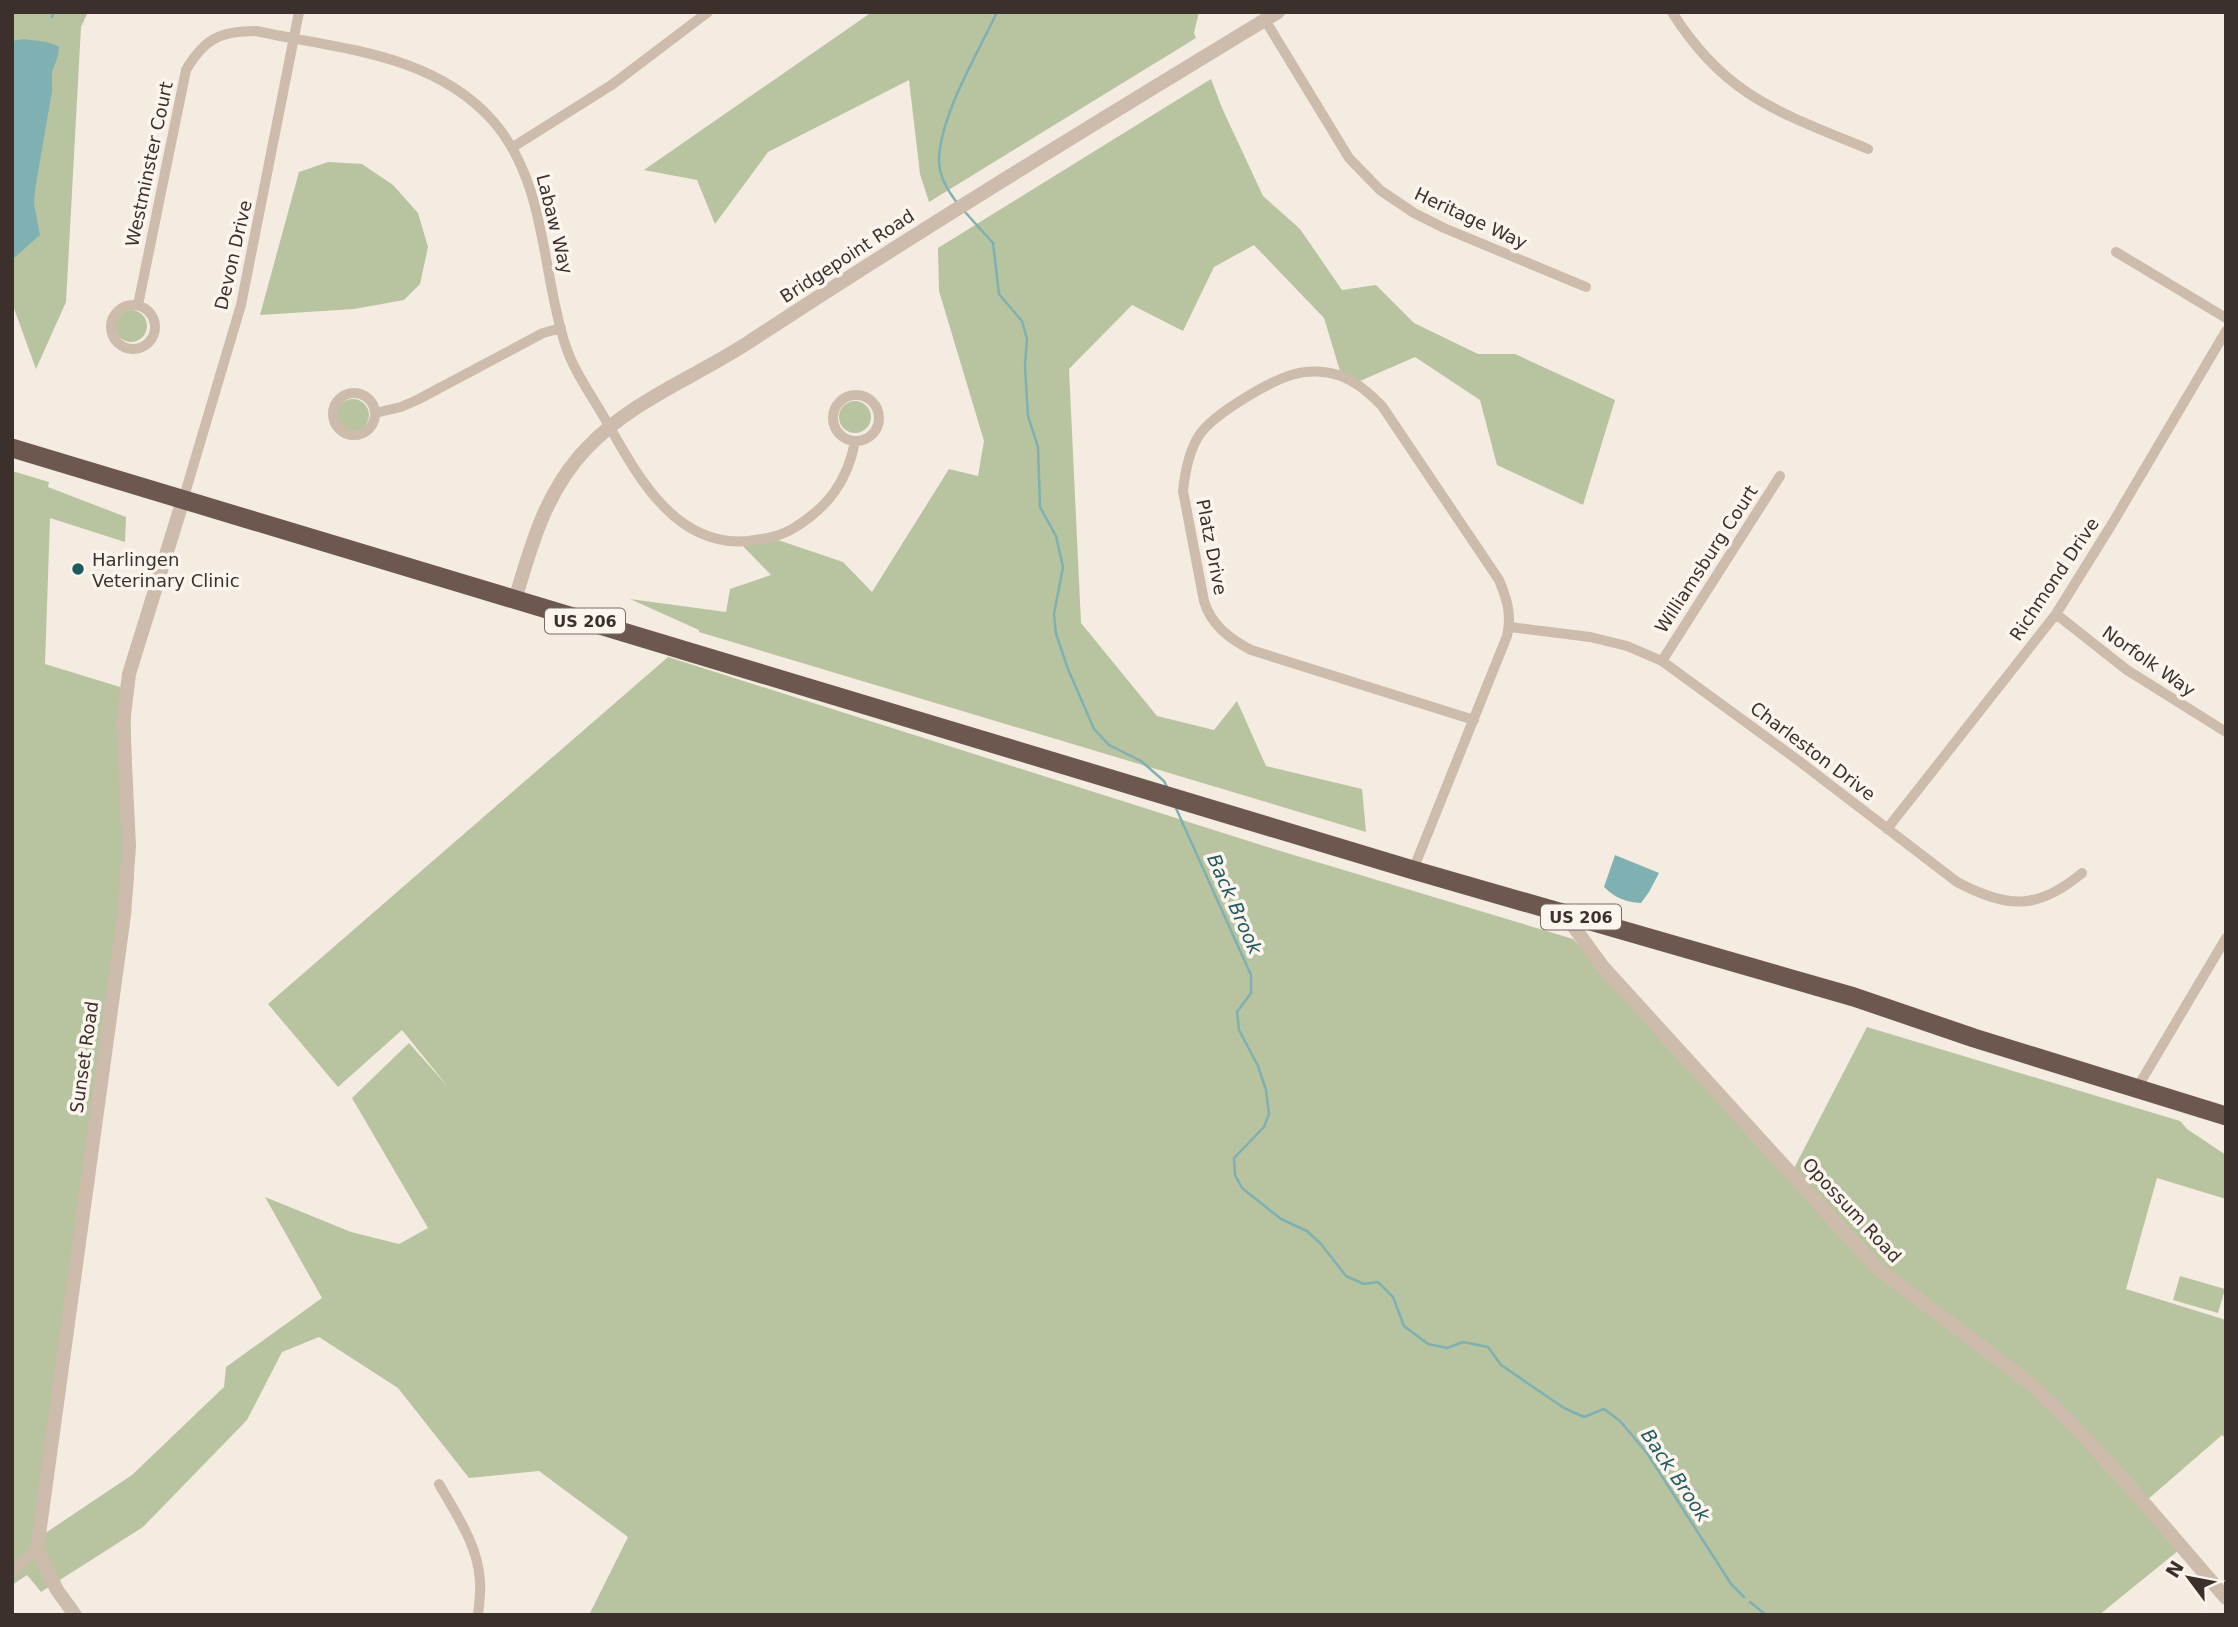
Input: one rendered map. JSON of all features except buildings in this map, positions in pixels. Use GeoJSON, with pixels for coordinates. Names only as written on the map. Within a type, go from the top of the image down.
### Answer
{"type":"FeatureCollection","features":[{"type":"Feature","properties":{"kind":"highway","name":"US 206"},"geometry":{"type":"LineString","coordinates":[[12,448],[939,725],[1413,870],[1853,997],[1974,1038],[2226,1116]]}},
{"type":"Feature","properties":{"kind":"street","name":"Devon Drive"},"geometry":{"type":"LineString","coordinates":[[183,500],[244,292],[299,12]]}},
{"type":"Feature","properties":{"kind":"street"},"geometry":{"type":"LineString","coordinates":[[513,147],[613,84],[708,12]]}},
{"type":"Feature","properties":{"kind":"street"},"geometry":{"type":"LineString","coordinates":[[1672,12],[1706,58],[1743,91],[1782,113],[1868,149]]}},
{"type":"Feature","properties":{"kind":"street","name":"Bridgepoint Road"},"geometry":{"type":"LineString","coordinates":[[515,600],[538,525],[548,503],[570,468],[609,426],[646,400],[736,351],[863,267],[1271,16]]}},
{"type":"Feature","properties":{"kind":"street","name":"Heritage Way"},"geometry":{"type":"LineString","coordinates":[[1271,16],[1349,158],[1380,190],[1414,213],[1444,228],[1586,287]]}},
{"type":"Feature","properties":{"kind":"street","name":"Westminster Court"},"geometry":{"type":"LineString","coordinates":[[138,305],[186,70],[205,44],[216,37],[239,31],[256,31],[294,39]]}},
{"type":"Feature","properties":{"kind":"street","name":"Labaw Way"},"geometry":{"type":"LineString","coordinates":[[294,39],[401,62],[437,76],[480,107],[513,147],[533,194],[561,328],[573,365],[643,482],[669,513],[691,529],[730,541],[769,538],[788,532],[813,517],[829,501],[850,464],[855,442]]}},
{"type":"Feature","properties":{"kind":"street"},"geometry":{"type":"LineString","coordinates":[[2116,252],[2226,318]]}},
{"type":"Feature","properties":{"kind":"street"},"geometry":{"type":"LineString","coordinates":[[138,305],[153,318],[154,332],[151,339],[141,347],[127,347],[115,339],[112,332],[113,318],[124,307],[138,305]]}},
{"type":"Feature","properties":{"kind":"street"},"geometry":{"type":"LineString","coordinates":[[375,413],[401,407],[543,332],[561,328]]}},
{"type":"Feature","properties":{"kind":"street","name":"Richmond Drive"},"geometry":{"type":"LineString","coordinates":[[1887,829],[2056,614],[2226,331]]}},
{"type":"Feature","properties":{"kind":"street","name":"Platz Drive"},"geometry":{"type":"LineString","coordinates":[[1413,870],[1474,720],[1510,627],[1508,600],[1499,580],[1382,406],[1366,390],[1350,380],[1326,372],[1299,372],[1282,378],[1212,421],[1194,444],[1184,476],[1184,491],[1204,601],[1207,612],[1216,625],[1236,642],[1251,650],[1474,720]]}},
{"type":"Feature","properties":{"kind":"street"},"geometry":{"type":"LineString","coordinates":[[350,394],[370,400],[375,413],[372,426],[355,436],[342,432],[333,415],[338,401],[350,394]]}},
{"type":"Feature","properties":{"kind":"street"},"geometry":{"type":"LineString","coordinates":[[858,395],[872,401],[880,416],[876,431],[870,437],[855,442],[837,431],[833,417],[844,399],[858,395]]}},
{"type":"Feature","properties":{"kind":"street","name":"Williamsburg Court"},"geometry":{"type":"LineString","coordinates":[[1662,661],[1780,476]]}},
{"type":"Feature","properties":{"kind":"street","name":"Sunset Road"},"geometry":{"type":"LineString","coordinates":[[37,1549],[124,915],[129,846],[124,770],[124,702],[129,674],[183,500]]}},
{"type":"Feature","properties":{"kind":"street","name":"Norfolk Way"},"geometry":{"type":"LineString","coordinates":[[2056,614],[2127,670],[2226,732]]}},
{"type":"Feature","properties":{"kind":"street","name":"Charleston Drive"},"geometry":{"type":"LineString","coordinates":[[1510,627],[1590,637],[1627,646],[1662,661],[1799,761],[1957,882],[1982,895],[2007,901],[2045,898],[2082,873]]}},
{"type":"Feature","properties":{"kind":"street","name":"Opossum Road"},"geometry":{"type":"LineString","coordinates":[[1563,912],[1604,967],[1877,1268],[2028,1382],[2119,1476],[2226,1598]]}},
{"type":"Feature","properties":{"kind":"street"},"geometry":{"type":"LineString","coordinates":[[2137,1088],[2226,937]]}},
{"type":"Feature","properties":{"kind":"street"},"geometry":{"type":"LineString","coordinates":[[439,1484],[463,1527],[476,1558],[480,1582],[478,1615]]}},
{"type":"Feature","properties":{"kind":"street"},"geometry":{"type":"LineString","coordinates":[[12,1571],[37,1549],[57,1590],[75,1615]]}},
{"type":"Feature","properties":{"kind":"green space"},"geometry":{"type":"Polygon","coordinates":[[[12,12],[88,12],[81,27],[66,302],[36,369],[12,303],[12,12]]]}},
{"type":"Feature","properties":{"kind":"green space"},"geometry":{"type":"Polygon","coordinates":[[[872,12],[1199,12],[1194,33],[1196,38],[929,202],[920,174],[909,80],[768,152],[715,224],[697,180],[644,170],[872,12]]]}},
{"type":"Feature","properties":{"kind":"green space"},"geometry":{"type":"Polygon","coordinates":[[[1211,79],[1263,196],[1300,229],[1342,290],[1376,285],[1414,323],[1478,354],[1515,354],[1615,400],[1583,505],[1497,465],[1480,400],[1415,357],[1360,381],[1340,371],[1324,318],[1254,245],[1214,267],[1183,331],[1132,305],[1069,369],[1081,623],[1157,716],[1214,730],[1237,701],[1266,766],[1362,789],[1366,832],[699,632],[630,599],[726,612],[730,589],[771,575],[737,540],[769,537],[843,562],[872,592],[949,469],[978,476],[984,441],[939,291],[938,248],[1211,79]]]}},
{"type":"Feature","properties":{"kind":"green space"},"geometry":{"type":"Polygon","coordinates":[[[328,162],[362,164],[393,185],[418,213],[428,247],[420,284],[404,300],[354,309],[260,315],[299,172],[328,162]]]}},
{"type":"Feature","properties":{"kind":"green space"},"geometry":{"type":"Polygon","coordinates":[[[131,310],[142,315],[147,326],[142,337],[131,342],[120,337],[115,326],[120,315],[131,310]]]}},
{"type":"Feature","properties":{"kind":"green space"},"geometry":{"type":"Polygon","coordinates":[[[353,399],[364,404],[369,415],[364,426],[353,431],[342,426],[337,415],[342,404],[353,399]]]}},
{"type":"Feature","properties":{"kind":"green space"},"geometry":{"type":"Polygon","coordinates":[[[855,401],[866,406],[871,417],[866,428],[855,433],[844,428],[839,417],[844,406],[855,401]]]}},
{"type":"Feature","properties":{"kind":"green space"},"geometry":{"type":"Polygon","coordinates":[[[12,471],[49,482],[48,487],[126,517],[125,542],[50,518],[45,664],[130,690],[134,873],[35,1540],[132,1475],[224,1387],[226,1367],[322,1298],[265,1197],[351,1232],[399,1244],[428,1228],[352,1098],[409,1043],[449,1088],[402,1030],[338,1087],[268,1004],[668,657],[1277,850],[1573,939],[1790,1176],[1867,1027],[2180,1121],[2187,1129],[2226,1155],[2226,1199],[2157,1178],[2126,1289],[2226,1320],[2226,1439],[2222,1435],[2139,1507],[2179,1550],[2099,1615],[589,1615],[628,1537],[539,1471],[469,1478],[398,1388],[319,1337],[282,1352],[247,1420],[143,1527],[41,1592],[27,1575],[12,1585],[12,471]]]}},
{"type":"Feature","properties":{"kind":"green space"},"geometry":{"type":"Polygon","coordinates":[[[2180,1276],[2225,1289],[2218,1313],[2173,1300],[2180,1276]]]}},
{"type":"Feature","properties":{"kind":"water"},"geometry":{"type":"Polygon","coordinates":[[[24,39],[47,42],[59,47],[52,72],[52,91],[35,190],[34,204],[40,235],[14,258],[12,41],[24,39]]]}},
{"type":"Feature","properties":{"kind":"water"},"geometry":{"type":"Polygon","coordinates":[[[1615,855],[1659,873],[1641,903],[1621,899],[1604,887],[1615,855]]]}},
{"type":"Feature","properties":{"kind":"waterway"},"geometry":{"type":"LineString","coordinates":[[52,17],[54,12]]}},
{"type":"Feature","properties":{"kind":"waterway","name":"Back Brook"},"geometry":{"type":"LineString","coordinates":[[958,204],[942,178],[939,160],[941,142],[953,104],[997,12]]}},
{"type":"Feature","properties":{"kind":"waterway","name":"Back Brook"},"geometry":{"type":"LineString","coordinates":[[965,212],[993,243],[999,294],[1022,321],[1027,339],[1025,366],[1028,416],[1038,447],[1040,507],[1056,536],[1063,567],[1054,614],[1056,634],[1068,669],[1094,729],[1109,745],[1141,761],[1164,781],[1167,787]]}},
{"type":"Feature","properties":{"kind":"waterway","name":"Back Brook"},"geometry":{"type":"LineString","coordinates":[[1175,806],[1251,975],[1251,993],[1237,1012],[1239,1030],[1258,1066],[1266,1090],[1269,1114],[1264,1127],[1234,1158],[1235,1175],[1242,1188],[1281,1219],[1307,1231],[1346,1276],[1364,1284],[1378,1282],[1393,1297],[1404,1326],[1428,1344],[1447,1348],[1463,1342],[1488,1347],[1501,1365],[1564,1408],[1584,1417],[1604,1409],[1620,1421],[1647,1453],[1731,1584],[1744,1597]]}},
{"type":"Feature","properties":{"kind":"waterway","name":"Back Brook"},"geometry":{"type":"LineString","coordinates":[[1750,1602],[1766,1615]]}},
{"type":"Feature","properties":{"kind":"place","name":"Harlingen Veterinary Clinic"},"geometry":{"type":"Point","coordinates":[78,569]}}]}
